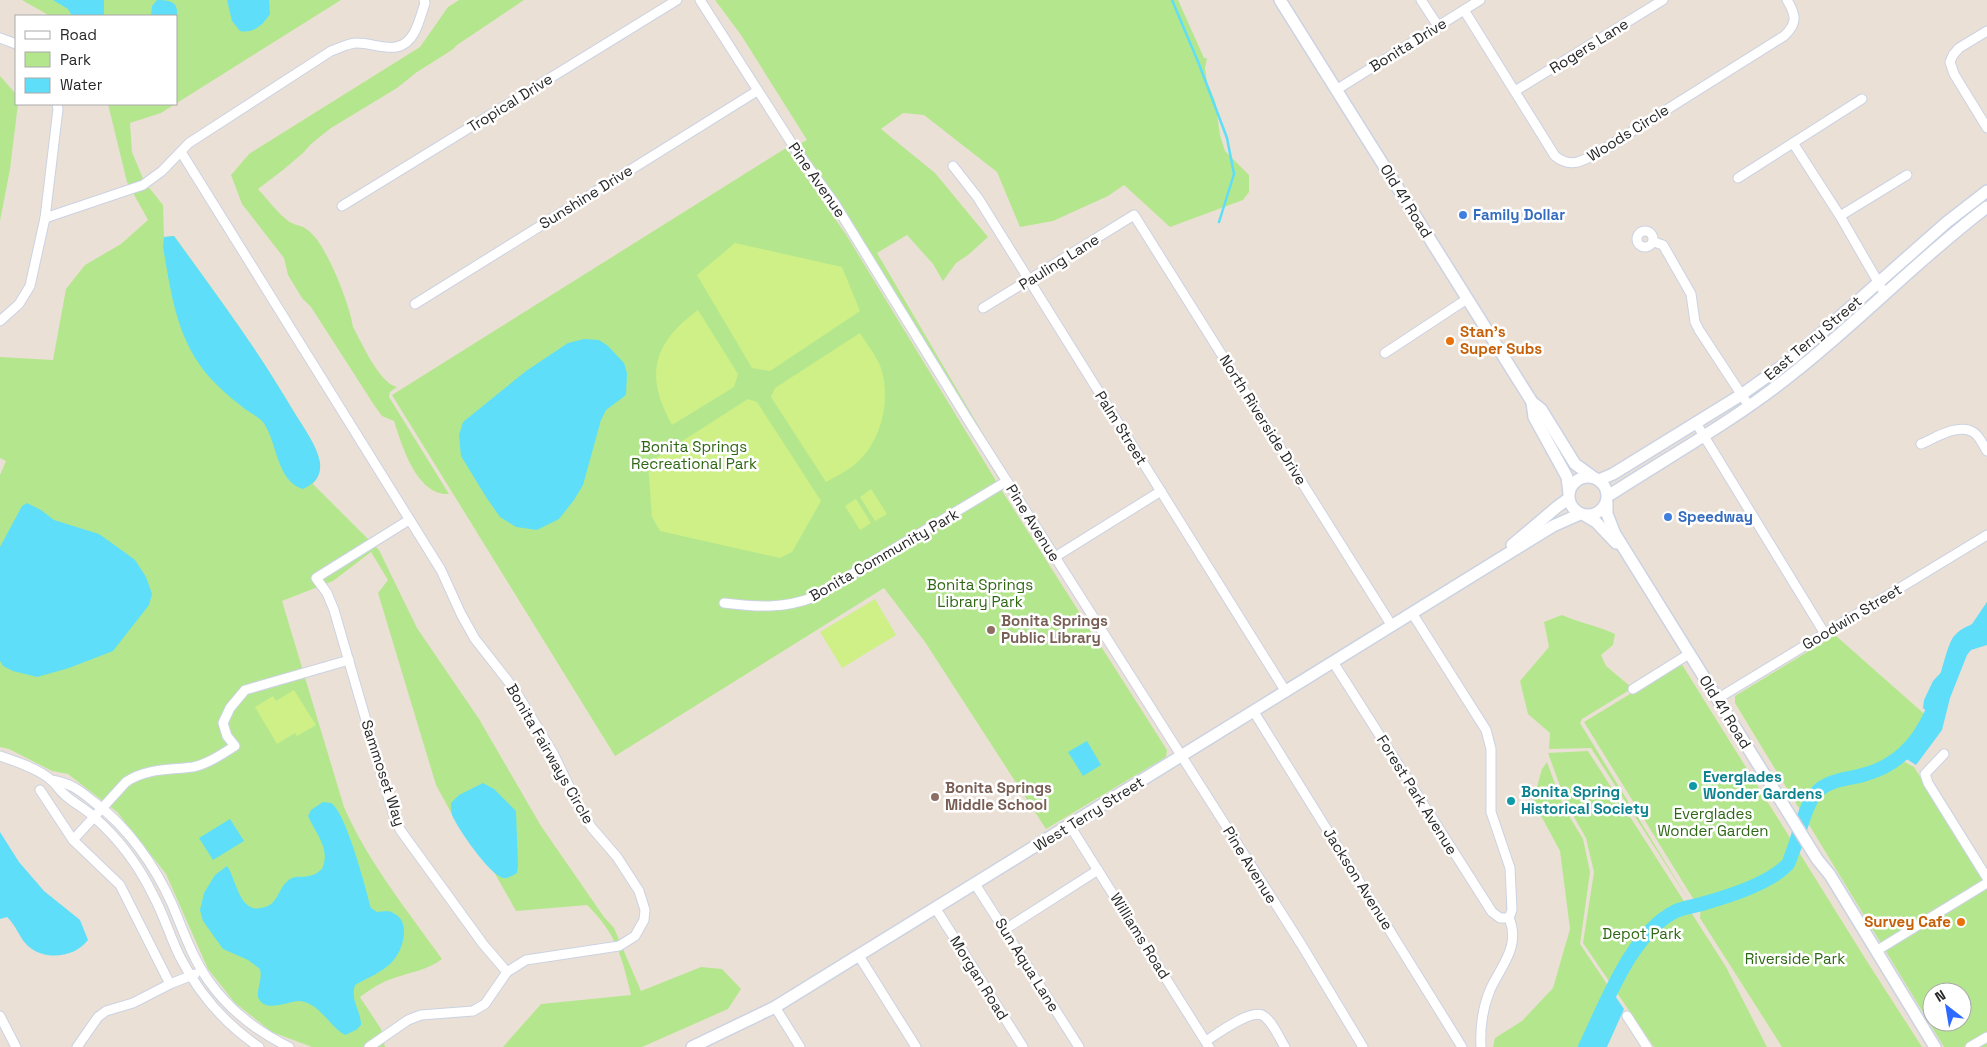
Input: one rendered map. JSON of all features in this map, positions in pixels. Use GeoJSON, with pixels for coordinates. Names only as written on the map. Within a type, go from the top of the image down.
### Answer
{"type":"FeatureCollection","features":[{"type":"Feature","properties":{"kind":"street"},"geometry":{"type":"LineString","coordinates":[[44,218],[143,185],[162,171],[189,143],[331,51],[358,43],[387,49],[402,44],[414,34],[425,3],[424,0]]}},
{"type":"Feature","properties":{"kind":"street","name":"Tropical Drive"},"geometry":{"type":"LineString","coordinates":[[342,206],[677,0]]}},
{"type":"Feature","properties":{"kind":"street","name":"Pine Avenue"},"geometry":{"type":"LineString","coordinates":[[700,0],[796,150],[835,204],[1007,481],[1301,944],[1363,1047]]}},
{"type":"Feature","properties":{"kind":"street","name":"Old 41 Road"},"geometry":{"type":"LineString","coordinates":[[1280,0],[1532,402],[1541,409],[1575,464],[1596,479]]}},
{"type":"Feature","properties":{"kind":"street"},"geometry":{"type":"LineString","coordinates":[[1421,0],[1438,26]]}},
{"type":"Feature","properties":{"kind":"street","name":"Bonita Drive"},"geometry":{"type":"LineString","coordinates":[[1336,90],[1480,0]]}},
{"type":"Feature","properties":{"kind":"street","name":"Rogers Lane"},"geometry":{"type":"LineString","coordinates":[[1515,91],[1663,0]]}},
{"type":"Feature","properties":{"kind":"street","name":"Woods Circle"},"geometry":{"type":"LineString","coordinates":[[1464,10],[1555,156],[1562,162],[1571,164],[1580,162],[1784,36],[1791,30],[1794,20],[1793,11],[1787,0]]}},
{"type":"Feature","properties":{"kind":"street"},"geometry":{"type":"LineString","coordinates":[[1987,31],[1959,48],[1952,55],[1950,62],[1954,74],[1987,128]]}},
{"type":"Feature","properties":{"kind":"street"},"geometry":{"type":"LineString","coordinates":[[0,38],[15,44]]}},
{"type":"Feature","properties":{"kind":"street","name":"Sunshine Drive"},"geometry":{"type":"LineString","coordinates":[[415,304],[757,91]]}},
{"type":"Feature","properties":{"kind":"street"},"geometry":{"type":"LineString","coordinates":[[1738,178],[1862,99]]}},
{"type":"Feature","properties":{"kind":"street"},"geometry":{"type":"LineString","coordinates":[[0,321],[19,304],[30,286],[44,218],[58,109],[56,105]]}},
{"type":"Feature","properties":{"kind":"street"},"geometry":{"type":"LineString","coordinates":[[1793,143],[1840,216],[1880,282],[1885,294]]}},
{"type":"Feature","properties":{"kind":"street","name":"Bonita Fairways Circle"},"geometry":{"type":"LineString","coordinates":[[180,152],[441,570],[460,614],[474,639],[515,690],[553,753],[582,813],[628,873],[644,901],[644,920],[635,936],[628,942],[610,948],[532,959],[521,963],[507,972],[485,1004],[473,1011],[421,1016],[408,1020],[369,1047]]}},
{"type":"Feature","properties":{"kind":"street","name":"Palm Street"},"geometry":{"type":"LineString","coordinates":[[953,166],[978,198],[1286,692]]}},
{"type":"Feature","properties":{"kind":"street"},"geometry":{"type":"LineString","coordinates":[[1840,216],[1908,175]]}},
{"type":"Feature","properties":{"kind":"street","name":"East Terry Street"},"geometry":{"type":"LineString","coordinates":[[1596,479],[1613,474],[1741,395],[1793,358],[1947,222],[1987,190]]}},
{"type":"Feature","properties":{"kind":"street"},"geometry":{"type":"LineString","coordinates":[[1607,500],[1607,490],[1596,479],[1580,478],[1575,482],[1569,496],[1570,505],[1583,515],[1598,513],[1607,500],[1749,406],[1810,360],[1945,241],[1987,207]]}},
{"type":"Feature","properties":{"kind":"street","name":"Pauling Lane"},"geometry":{"type":"LineString","coordinates":[[983,308],[1134,215]]}},
{"type":"Feature","properties":{"kind":"street","name":"North Riverside Drive"},"geometry":{"type":"LineString","coordinates":[[1134,215],[1392,626]]}},
{"type":"Feature","properties":{"kind":"street"},"geometry":{"type":"LineString","coordinates":[[1654,242],[1663,245],[1691,294],[1695,322],[1699,330],[1749,406]]}},
{"type":"Feature","properties":{"kind":"street"},"geometry":{"type":"LineString","coordinates":[[1385,353],[1467,299]]}},
{"type":"Feature","properties":{"kind":"street","name":"Old 41 Road"},"geometry":{"type":"LineString","coordinates":[[1532,402],[1534,417],[1567,477],[1569,496]]}},
{"type":"Feature","properties":{"kind":"street"},"geometry":{"type":"LineString","coordinates":[[1696,423],[1825,634]]}},
{"type":"Feature","properties":{"kind":"street"},"geometry":{"type":"LineString","coordinates":[[1921,444],[1948,432],[1966,429],[1975,433],[1987,451]]}},
{"type":"Feature","properties":{"kind":"street","name":"Bonita Community Park"},"geometry":{"type":"LineString","coordinates":[[724,603],[778,607],[803,602],[1007,481]]}},
{"type":"Feature","properties":{"kind":"street"},"geometry":{"type":"LineString","coordinates":[[1055,557],[1160,492]]}},
{"type":"Feature","properties":{"kind":"street","name":"West Terry Street"},"geometry":{"type":"LineString","coordinates":[[1481,571],[1569,496]]}},
{"type":"Feature","properties":{"kind":"street","name":"Old 41 Road"},"geometry":{"type":"LineString","coordinates":[[1607,500],[1607,514],[1615,534],[1817,860],[1830,875],[1935,1047]]}},
{"type":"Feature","properties":{"kind":"street","name":"Old 41 Road"},"geometry":{"type":"LineString","coordinates":[[1583,515],[1596,522],[1633,564]]}},
{"type":"Feature","properties":{"kind":"street","name":"West Terry Street"},"geometry":{"type":"LineString","coordinates":[[692,1047],[705,1044],[775,1007],[1553,526],[1583,515]]}},
{"type":"Feature","properties":{"kind":"street","name":"Sammoset Way"},"geometry":{"type":"LineString","coordinates":[[409,520],[316,578],[331,602],[398,825],[483,944],[507,972]]}},
{"type":"Feature","properties":{"kind":"street","name":"Goodwin Street"},"geometry":{"type":"LineString","coordinates":[[1717,699],[1987,535]]}},
{"type":"Feature","properties":{"kind":"street"},"geometry":{"type":"LineString","coordinates":[[1412,613],[1486,730],[1491,749],[1491,812],[1510,868],[1512,910],[1509,918],[1513,927],[1512,945],[1487,998],[1478,1046]]}},
{"type":"Feature","properties":{"kind":"street"},"geometry":{"type":"LineString","coordinates":[[1633,690],[1689,654]]}},
{"type":"Feature","properties":{"kind":"street"},"geometry":{"type":"LineString","coordinates":[[73,840],[126,782],[141,773],[194,767],[234,746],[227,736],[223,723],[230,708],[245,690],[349,660]]}},
{"type":"Feature","properties":{"kind":"street","name":"Forest Park Avenue"},"geometry":{"type":"LineString","coordinates":[[1334,662],[1492,912],[1500,918],[1509,918]]}},
{"type":"Feature","properties":{"kind":"street","name":"Jackson Avenue"},"geometry":{"type":"LineString","coordinates":[[1254,712],[1462,1047]]}},
{"type":"Feature","properties":{"kind":"street"},"geometry":{"type":"LineString","coordinates":[[1944,754],[1926,774],[1928,783],[1987,878]]}},
{"type":"Feature","properties":{"kind":"street"},"geometry":{"type":"LineString","coordinates":[[0,756],[18,762],[52,780],[69,783],[102,808],[132,839],[154,870],[202,971],[233,1010],[277,1045],[289,1047]]}},
{"type":"Feature","properties":{"kind":"street"},"geometry":{"type":"LineString","coordinates":[[52,780],[62,792],[94,817],[126,852],[153,895],[190,976],[206,999],[222,1016],[236,1030],[260,1047]]}},
{"type":"Feature","properties":{"kind":"street"},"geometry":{"type":"LineString","coordinates":[[40,790],[73,840],[120,885],[170,984]]}},
{"type":"Feature","properties":{"kind":"street","name":"Williams Road"},"geometry":{"type":"LineString","coordinates":[[1070,826],[1208,1044]]}},
{"type":"Feature","properties":{"kind":"street","name":"Old 41 Road"},"geometry":{"type":"LineString","coordinates":[[1817,860],[1824,878],[1928,1047]]}},
{"type":"Feature","properties":{"kind":"street"},"geometry":{"type":"LineString","coordinates":[[1004,930],[1098,870]]}},
{"type":"Feature","properties":{"kind":"street"},"geometry":{"type":"LineString","coordinates":[[1876,951],[1987,883]]}},
{"type":"Feature","properties":{"kind":"street","name":"Sun Aqua Lane"},"geometry":{"type":"LineString","coordinates":[[975,884],[1078,1047]]}},
{"type":"Feature","properties":{"kind":"street","name":"Morgan Road"},"geometry":{"type":"LineString","coordinates":[[936,909],[1023,1047]]}},
{"type":"Feature","properties":{"kind":"street"},"geometry":{"type":"LineString","coordinates":[[859,956],[916,1047]]}},
{"type":"Feature","properties":{"kind":"street"},"geometry":{"type":"LineString","coordinates":[[77,1047],[98,1017],[106,1011],[133,1003],[170,984],[202,971]]}},
{"type":"Feature","properties":{"kind":"street"},"geometry":{"type":"LineString","coordinates":[[775,1007],[800,1047]]}},
{"type":"Feature","properties":{"kind":"street"},"geometry":{"type":"LineString","coordinates":[[1208,1044],[1252,1014],[1262,1016],[1269,1022],[1285,1047]]}},
{"type":"Feature","properties":{"kind":"street"},"geometry":{"type":"LineString","coordinates":[[0,1016],[16,1047]]}},
{"type":"Feature","properties":{"kind":"street"},"geometry":{"type":"LineString","coordinates":[[1627,1016],[1647,1047]]}},
{"type":"Feature","properties":{"kind":"street"},"geometry":{"type":"LineString","coordinates":[[1970,1047],[1987,1037]]}},
{"type":"Feature","properties":{"kind":"green space"},"geometry":{"type":"Polygon","coordinates":[[[22,0],[341,0],[178,103],[178,15],[48,15],[22,0]]]}},
{"type":"Feature","properties":{"kind":"green space"},"geometry":{"type":"Polygon","coordinates":[[[459,0],[524,0],[417,72],[397,88],[331,128],[258,189],[283,216],[290,222],[309,231],[319,242],[338,278],[348,305],[353,327],[366,352],[384,378],[390,384],[397,387],[390,392],[389,397],[449,494],[438,492],[428,487],[412,468],[394,421],[382,416],[311,307],[302,298],[288,275],[284,258],[242,204],[231,175],[249,154],[420,47],[448,7],[459,0]]]}},
{"type":"Feature","properties":{"kind":"green space"},"geometry":{"type":"Polygon","coordinates":[[[715,0],[1178,0],[1204,58],[1207,58],[1205,68],[1207,83],[1215,101],[1220,135],[1225,151],[1249,175],[1249,192],[1243,200],[1170,227],[1124,185],[1108,196],[1053,221],[1020,227],[997,172],[924,115],[903,113],[881,129],[935,173],[988,237],[956,263],[943,281],[933,264],[907,235],[877,253],[1012,483],[1004,488],[850,234],[791,149],[807,140],[741,35],[715,0]]]}},
{"type":"Feature","properties":{"kind":"green space"},"geometry":{"type":"Polygon","coordinates":[[[0,76],[15,93],[15,105],[18,105],[10,169],[0,221],[0,76]]]}},
{"type":"Feature","properties":{"kind":"green space"},"geometry":{"type":"Polygon","coordinates":[[[108,105],[173,105],[161,113],[130,123],[132,152],[144,181],[163,205],[164,237],[174,236],[206,280],[266,366],[313,443],[320,466],[319,474],[313,484],[379,550],[417,628],[479,719],[541,826],[604,917],[614,928],[641,991],[701,967],[722,969],[741,989],[728,1009],[642,1047],[503,1047],[541,1004],[631,995],[624,968],[611,936],[587,905],[516,911],[494,872],[460,829],[436,785],[378,593],[388,580],[371,552],[333,581],[282,601],[344,807],[376,866],[442,959],[425,968],[385,982],[360,997],[381,1029],[385,1047],[312,1047],[272,1032],[235,1003],[208,969],[166,874],[117,812],[68,774],[52,771],[9,749],[0,747],[0,475],[6,461],[0,458],[0,357],[53,360],[66,289],[85,265],[121,244],[148,220],[127,182],[108,105]]]}},
{"type":"Feature","properties":{"kind":"green space","name":"Bonita Springs Recreational Park"},"geometry":{"type":"Polygon","coordinates":[[[786,148],[847,236],[1004,494],[1167,750],[1166,757],[1046,829],[925,642],[884,588],[615,756],[392,395],[786,148]]]}},
{"type":"Feature","properties":{"kind":"green space"},"geometry":{"type":"Polygon","coordinates":[[[735,243],[842,267],[860,311],[770,371],[752,368],[697,275],[735,243]]]}},
{"type":"Feature","properties":{"kind":"green space"},"geometry":{"type":"Polygon","coordinates":[[[698,310],[738,374],[734,387],[672,425],[658,391],[656,375],[658,361],[671,335],[698,310]]]}},
{"type":"Feature","properties":{"kind":"green space"},"geometry":{"type":"Polygon","coordinates":[[[860,333],[877,359],[883,376],[885,404],[882,419],[878,432],[863,457],[853,466],[826,482],[771,397],[775,388],[860,333]]]}},
{"type":"Feature","properties":{"kind":"green space"},"geometry":{"type":"Polygon","coordinates":[[[748,399],[757,402],[821,501],[792,552],[780,558],[660,531],[652,517],[648,463],[748,399]]]}},
{"type":"Feature","properties":{"kind":"green space"},"geometry":{"type":"Polygon","coordinates":[[[871,489],[887,514],[875,521],[860,497],[871,489]]]}},
{"type":"Feature","properties":{"kind":"green space"},"geometry":{"type":"Polygon","coordinates":[[[856,499],[871,523],[860,530],[845,506],[856,499]]]}},
{"type":"Feature","properties":{"kind":"green space"},"geometry":{"type":"Polygon","coordinates":[[[875,599],[896,635],[842,668],[820,632],[875,599]]]}},
{"type":"Feature","properties":{"kind":"green space"},"geometry":{"type":"Polygon","coordinates":[[[1562,615],[1615,634],[1613,645],[1601,655],[1606,666],[1630,686],[1636,686],[1582,719],[1580,723],[1691,904],[1591,748],[1549,749],[1550,733],[1528,714],[1520,681],[1549,647],[1544,622],[1562,615]]]}},
{"type":"Feature","properties":{"kind":"green space"},"geometry":{"type":"Polygon","coordinates":[[[1835,635],[1930,719],[1915,743],[1899,759],[1914,767],[1987,884],[1987,1047],[1944,1047],[1935,1032],[1972,1032],[1972,982],[1922,982],[1922,1011],[1735,703],[1735,696],[1835,635]]]}},
{"type":"Feature","properties":{"kind":"green space"},"geometry":{"type":"Polygon","coordinates":[[[1681,663],[1922,1047],[1782,1047],[1700,918],[1701,904],[1697,905],[1584,722],[1681,663]]]}},
{"type":"Feature","properties":{"kind":"green space"},"geometry":{"type":"Polygon","coordinates":[[[294,690],[316,725],[297,736],[295,733],[277,744],[255,707],[273,696],[276,701],[294,690]]]}},
{"type":"Feature","properties":{"kind":"green space","name":"Depot Park"},"geometry":{"type":"Polygon","coordinates":[[[1588,751],[1726,967],[1767,1047],[1654,1047],[1583,943],[1594,872],[1586,838],[1567,805],[1548,753],[1588,751]]]}},
{"type":"Feature","properties":{"kind":"green space"},"geometry":{"type":"Polygon","coordinates":[[[1547,762],[1563,806],[1583,839],[1590,872],[1580,944],[1611,990],[1602,1016],[1592,1027],[1591,1047],[1493,1047],[1495,1038],[1522,1021],[1553,988],[1570,929],[1560,851],[1533,801],[1542,769],[1547,762]]]}},
{"type":"Feature","properties":{"kind":"water"},"geometry":{"type":"Polygon","coordinates":[[[53,0],[104,0],[104,15],[71,15],[68,9],[53,0]]]}},
{"type":"Feature","properties":{"kind":"water"},"geometry":{"type":"Polygon","coordinates":[[[157,0],[171,2],[176,6],[177,15],[151,15],[152,6],[157,0]]]}},
{"type":"Feature","properties":{"kind":"water"},"geometry":{"type":"Polygon","coordinates":[[[227,0],[269,0],[270,14],[257,28],[245,32],[240,31],[232,21],[227,0]]]}},
{"type":"Feature","properties":{"kind":"water"},"geometry":{"type":"Polygon","coordinates":[[[174,236],[251,344],[313,443],[320,463],[319,472],[314,482],[303,489],[294,485],[282,470],[272,440],[263,422],[221,389],[194,356],[185,339],[174,304],[163,247],[164,237],[174,236]]]}},
{"type":"Feature","properties":{"kind":"water"},"geometry":{"type":"Polygon","coordinates":[[[584,339],[599,340],[608,346],[624,363],[627,373],[626,395],[606,410],[601,420],[583,485],[559,519],[537,530],[516,527],[500,517],[461,456],[459,435],[463,422],[526,371],[568,343],[584,339]]]}},
{"type":"Feature","properties":{"kind":"water"},"geometry":{"type":"Polygon","coordinates":[[[27,503],[41,510],[54,520],[99,534],[127,554],[135,560],[146,577],[152,594],[149,605],[113,651],[69,668],[37,677],[13,671],[3,666],[0,661],[0,547],[22,506],[27,503]]]}},
{"type":"Feature","properties":{"kind":"water"},"geometry":{"type":"Polygon","coordinates":[[[1987,602],[1987,645],[1971,650],[1967,655],[1950,698],[1942,730],[1916,765],[1905,758],[1918,746],[1934,720],[1923,708],[1924,700],[1933,681],[1950,663],[1962,633],[1972,624],[1987,602]]]}},
{"type":"Feature","properties":{"kind":"water"},"geometry":{"type":"Polygon","coordinates":[[[1087,741],[1101,765],[1083,776],[1068,752],[1087,741]]]}},
{"type":"Feature","properties":{"kind":"water"},"geometry":{"type":"Polygon","coordinates":[[[483,783],[494,789],[516,811],[518,866],[517,873],[507,878],[497,875],[482,860],[452,815],[451,803],[459,795],[483,783]]]}},
{"type":"Feature","properties":{"kind":"water"},"geometry":{"type":"Polygon","coordinates":[[[323,802],[331,803],[337,809],[343,821],[355,852],[371,908],[377,912],[387,911],[393,913],[399,917],[404,929],[402,944],[392,962],[380,972],[355,985],[354,996],[361,1025],[356,1030],[345,1035],[318,1010],[306,1002],[299,1001],[272,1006],[262,1003],[258,996],[261,977],[260,969],[248,960],[223,949],[203,921],[200,910],[204,893],[215,875],[227,866],[243,900],[254,908],[263,908],[271,904],[290,879],[316,874],[322,869],[325,855],[324,848],[308,816],[311,810],[323,802]]]}},
{"type":"Feature","properties":{"kind":"water"},"geometry":{"type":"Polygon","coordinates":[[[230,819],[244,841],[213,860],[199,838],[230,819]]]}},
{"type":"Feature","properties":{"kind":"water"},"geometry":{"type":"Polygon","coordinates":[[[0,832],[19,862],[44,891],[80,920],[88,940],[75,951],[67,954],[51,955],[35,951],[25,943],[7,917],[0,919],[0,832]]]}},
{"type":"Feature","properties":{"kind":"water"},"geometry":{"type":"Polygon","coordinates":[[[1611,990],[1624,1009],[1607,1047],[1591,1047],[1588,1033],[1601,1018],[1611,990]]]}},
{"type":"Feature","properties":{"kind":"waterway"},"geometry":{"type":"LineString","coordinates":[[1172,0],[1227,138],[1234,174],[1219,222]]}},
{"type":"Feature","properties":{"kind":"waterway"},"geometry":{"type":"LineString","coordinates":[[1947,676],[1959,641],[1972,632],[1980,631],[1987,634]]}},
{"type":"Feature","properties":{"kind":"waterway"},"geometry":{"type":"LineString","coordinates":[[1585,1047],[1621,971],[1646,935],[1660,921],[1683,908],[1715,900],[1760,884],[1779,872],[1789,862],[1810,801],[1815,794],[1830,783],[1860,776],[1892,763],[1902,755],[1919,735],[1938,698]]}},
{"type":"Feature","properties":{"kind":"place","name":"Family Dollar"},"geometry":{"type":"Point","coordinates":[1463,215]}},
{"type":"Feature","properties":{"kind":"place","name":"Stan's Super Subs"},"geometry":{"type":"Point","coordinates":[1450,341]}},
{"type":"Feature","properties":{"kind":"place","name":"Speedway"},"geometry":{"type":"Point","coordinates":[1668,517]}},
{"type":"Feature","properties":{"kind":"place","name":"Bonita Springs Public Library"},"geometry":{"type":"Point","coordinates":[991,630]}},
{"type":"Feature","properties":{"kind":"place","name":"Everglades Wonder Gardens"},"geometry":{"type":"Point","coordinates":[1693,786]}},
{"type":"Feature","properties":{"kind":"place","name":"Bonita Springs Middle School"},"geometry":{"type":"Point","coordinates":[935,797]}},
{"type":"Feature","properties":{"kind":"place","name":"Bonita Spring Historical Society"},"geometry":{"type":"Point","coordinates":[1511,801]}},
{"type":"Feature","properties":{"kind":"place","name":"Survey Cafe"},"geometry":{"type":"Point","coordinates":[1961,922]}},
{"type":"Feature","properties":{"kind":"park label","name":"Bonita Springs Library Park"},"geometry":{"type":"Point","coordinates":[980,594]}},
{"type":"Feature","properties":{"kind":"park label","name":"Everglades Wonder Garden"},"geometry":{"type":"Point","coordinates":[1713,822]}},
{"type":"Feature","properties":{"kind":"park label","name":"Riverside Park"},"geometry":{"type":"Point","coordinates":[1795,959]}}]}
